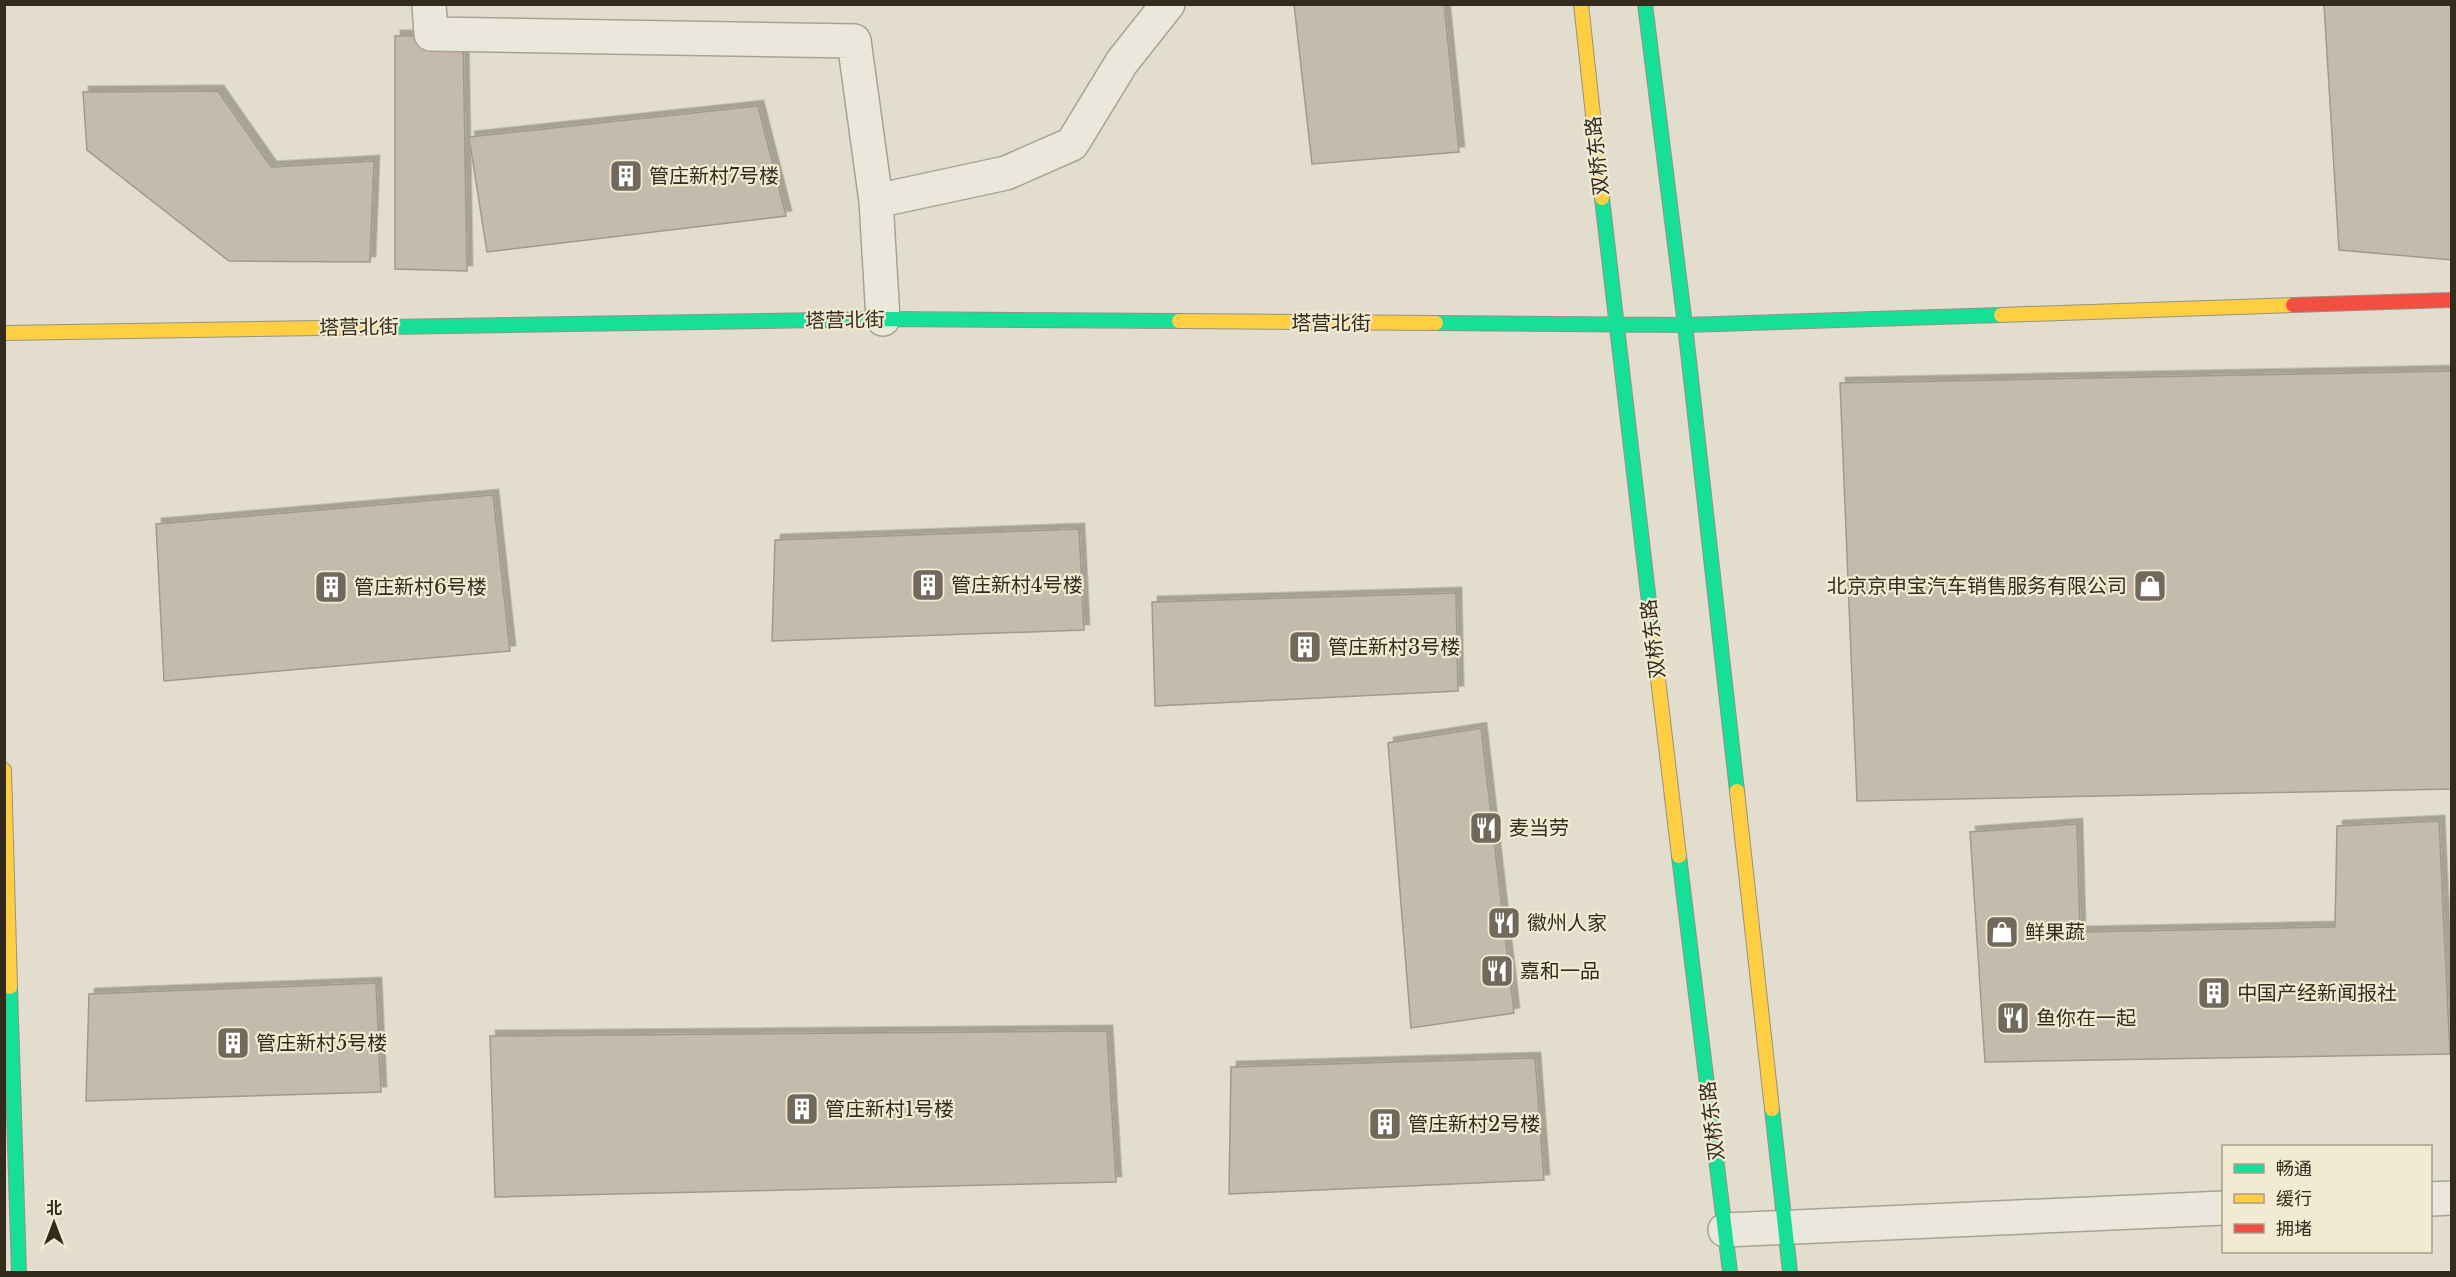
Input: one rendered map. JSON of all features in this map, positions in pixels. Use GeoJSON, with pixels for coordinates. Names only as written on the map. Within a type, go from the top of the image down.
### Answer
{"type":"FeatureCollection","features":[{"type":"Feature","properties":{"kind":"street"},"geometry":{"type":"LineString","coordinates":[[429,4],[431,34],[854,41],[876,201],[883,319]]}},
{"type":"Feature","properties":{"kind":"street"},"geometry":{"type":"LineString","coordinates":[[876,201],[1006,173],[1072,144],[1122,62],[1168,4]]}},
{"type":"Feature","properties":{"kind":"street","name":"双桥东路"},"geometry":{"type":"LineString","coordinates":[[1581,4],[1615,325],[1730,1272]]}},
{"type":"Feature","properties":{"kind":"street"},"geometry":{"type":"LineString","coordinates":[[1645,4],[1685,325],[1790,1272]]}},
{"type":"Feature","properties":{"kind":"street","name":"塔营北街"},"geometry":{"type":"LineString","coordinates":[[4,333],[883,319],[1685,325],[2451,300]]}},
{"type":"Feature","properties":{"kind":"street"},"geometry":{"type":"LineString","coordinates":[[4,770],[19,1272]]}},
{"type":"Feature","properties":{"kind":"street"},"geometry":{"type":"LineString","coordinates":[[2432,1199],[2451,1198]]}},
{"type":"Feature","properties":{"kind":"street"},"geometry":{"type":"LineString","coordinates":[[1725,1230],[2222,1208]]}},
{"type":"Feature","properties":{"kind":"building"},"geometry":{"type":"Polygon","coordinates":[[[1294,4],[1444,4],[1459,152],[1312,164],[1294,4]]]}},
{"type":"Feature","properties":{"kind":"building"},"geometry":{"type":"Polygon","coordinates":[[[2324,4],[2452,4],[2452,260],[2339,250],[2324,4]]]}},
{"type":"Feature","properties":{"kind":"building"},"geometry":{"type":"Polygon","coordinates":[[[395,36],[463,36],[467,271],[395,269],[395,36]]]}},
{"type":"Feature","properties":{"kind":"building"},"geometry":{"type":"Polygon","coordinates":[[[218,91],[271,167],[374,161],[370,262],[229,261],[87,150],[83,92],[218,91]]]}},
{"type":"Feature","properties":{"kind":"building","name":"管庄新村7号楼"},"geometry":{"type":"Polygon","coordinates":[[[758,106],[786,216],[487,252],[469,137],[758,106]]]}},
{"type":"Feature","properties":{"kind":"building","name":"管庄新村7号楼"},"geometry":{"type":"Polygon","coordinates":[[[758,106],[786,216],[487,252],[469,137],[758,106]]]}},
{"type":"Feature","properties":{"kind":"building","name":"北京京申宝汽车销售服务有限公司"},"geometry":{"type":"Polygon","coordinates":[[[2452,371],[2452,789],[1857,801],[1840,383],[2452,371]]]}},
{"type":"Feature","properties":{"kind":"building","name":"管庄新村6号楼"},"geometry":{"type":"Polygon","coordinates":[[[493,495],[510,651],[164,681],[156,524],[493,495]]]}},
{"type":"Feature","properties":{"kind":"building","name":"管庄新村4号楼"},"geometry":{"type":"Polygon","coordinates":[[[1079,529],[1084,630],[772,641],[775,540],[1079,529]]]}},
{"type":"Feature","properties":{"kind":"building","name":"管庄新村3号楼"},"geometry":{"type":"Polygon","coordinates":[[[1456,593],[1458,691],[1155,706],[1152,602],[1456,593]]]}},
{"type":"Feature","properties":{"kind":"building"},"geometry":{"type":"Polygon","coordinates":[[[1481,728],[1514,1013],[1411,1028],[1388,743],[1481,728]]]}},
{"type":"Feature","properties":{"kind":"building","name":"中国产经新闻报社"},"geometry":{"type":"Polygon","coordinates":[[[2439,821],[2450,1054],[1985,1062],[1970,832],[2077,824],[2080,932],[2335,927],[2337,826],[2439,821]]]}},
{"type":"Feature","properties":{"kind":"building","name":"管庄新村5号楼"},"geometry":{"type":"Polygon","coordinates":[[[376,983],[381,1092],[86,1101],[89,994],[376,983]]]}},
{"type":"Feature","properties":{"kind":"building","name":"管庄新村1号楼"},"geometry":{"type":"Polygon","coordinates":[[[1107,1031],[1116,1182],[495,1197],[490,1036],[1107,1031]]]}},
{"type":"Feature","properties":{"kind":"building","name":"管庄新村2号楼"},"geometry":{"type":"Polygon","coordinates":[[[1535,1058],[1544,1180],[1229,1194],[1231,1067],[1535,1058]]]}},
{"type":"Feature","properties":{"kind":"traffic: fast"},"geometry":{"type":"LineString","coordinates":[[1645,4],[1685,325],[1737,791]]}},
{"type":"Feature","properties":{"kind":"traffic: fast"},"geometry":{"type":"LineString","coordinates":[[1602,198],[1652,628]]}},
{"type":"Feature","properties":{"kind":"traffic: fast"},"geometry":{"type":"LineString","coordinates":[[1436,323],[1685,325],[2001,315]]}},
{"type":"Feature","properties":{"kind":"traffic: fast"},"geometry":{"type":"LineString","coordinates":[[388,327],[883,319],[1179,321]]}},
{"type":"Feature","properties":{"kind":"traffic: fast"},"geometry":{"type":"LineString","coordinates":[[1679,856],[1730,1272]]}},
{"type":"Feature","properties":{"kind":"traffic: fast"},"geometry":{"type":"LineString","coordinates":[[10,987],[19,1272]]}},
{"type":"Feature","properties":{"kind":"traffic: fast"},"geometry":{"type":"LineString","coordinates":[[1772,1109],[1790,1272]]}},
{"type":"Feature","properties":{"kind":"traffic: slow"},"geometry":{"type":"LineString","coordinates":[[1581,4],[1602,198]]}},
{"type":"Feature","properties":{"kind":"traffic: slow"},"geometry":{"type":"LineString","coordinates":[[2001,315],[2293,305]]}},
{"type":"Feature","properties":{"kind":"traffic: slow"},"geometry":{"type":"LineString","coordinates":[[1179,321],[1436,323]]}},
{"type":"Feature","properties":{"kind":"traffic: slow"},"geometry":{"type":"LineString","coordinates":[[4,333],[388,327]]}},
{"type":"Feature","properties":{"kind":"traffic: slow"},"geometry":{"type":"LineString","coordinates":[[1652,628],[1679,856]]}},
{"type":"Feature","properties":{"kind":"traffic: slow"},"geometry":{"type":"LineString","coordinates":[[4,770],[10,987]]}},
{"type":"Feature","properties":{"kind":"traffic: slow"},"geometry":{"type":"LineString","coordinates":[[1737,791],[1772,1109]]}},
{"type":"Feature","properties":{"kind":"traffic: jam"},"geometry":{"type":"LineString","coordinates":[[2293,305],[2452,300]]}},
{"type":"Feature","properties":{"kind":"place","name":"管庄新村7号楼"},"geometry":{"type":"Point","coordinates":[626,176]}},
{"type":"Feature","properties":{"kind":"place","name":"管庄新村4号楼"},"geometry":{"type":"Point","coordinates":[928,585]}},
{"type":"Feature","properties":{"kind":"place","name":"北京京申宝汽车销售服务有限公司"},"geometry":{"type":"Point","coordinates":[2150,586]}},
{"type":"Feature","properties":{"kind":"place","name":"管庄新村6号楼"},"geometry":{"type":"Point","coordinates":[331,587]}},
{"type":"Feature","properties":{"kind":"place","name":"管庄新村3号楼"},"geometry":{"type":"Point","coordinates":[1305,647]}},
{"type":"Feature","properties":{"kind":"place","name":"麦当劳"},"geometry":{"type":"Point","coordinates":[1486,828]}},
{"type":"Feature","properties":{"kind":"place","name":"徽州人家"},"geometry":{"type":"Point","coordinates":[1504,923]}},
{"type":"Feature","properties":{"kind":"place","name":"鲜果蔬"},"geometry":{"type":"Point","coordinates":[2002,932]}},
{"type":"Feature","properties":{"kind":"place","name":"嘉和一品"},"geometry":{"type":"Point","coordinates":[1497,971]}},
{"type":"Feature","properties":{"kind":"place","name":"中国产经新闻报社"},"geometry":{"type":"Point","coordinates":[2214,993]}},
{"type":"Feature","properties":{"kind":"place","name":"鱼你在一起"},"geometry":{"type":"Point","coordinates":[2013,1018]}},
{"type":"Feature","properties":{"kind":"place","name":"管庄新村5号楼"},"geometry":{"type":"Point","coordinates":[233,1043]}},
{"type":"Feature","properties":{"kind":"place","name":"管庄新村1号楼"},"geometry":{"type":"Point","coordinates":[802,1109]}},
{"type":"Feature","properties":{"kind":"place","name":"管庄新村2号楼"},"geometry":{"type":"Point","coordinates":[1385,1124]}}]}
